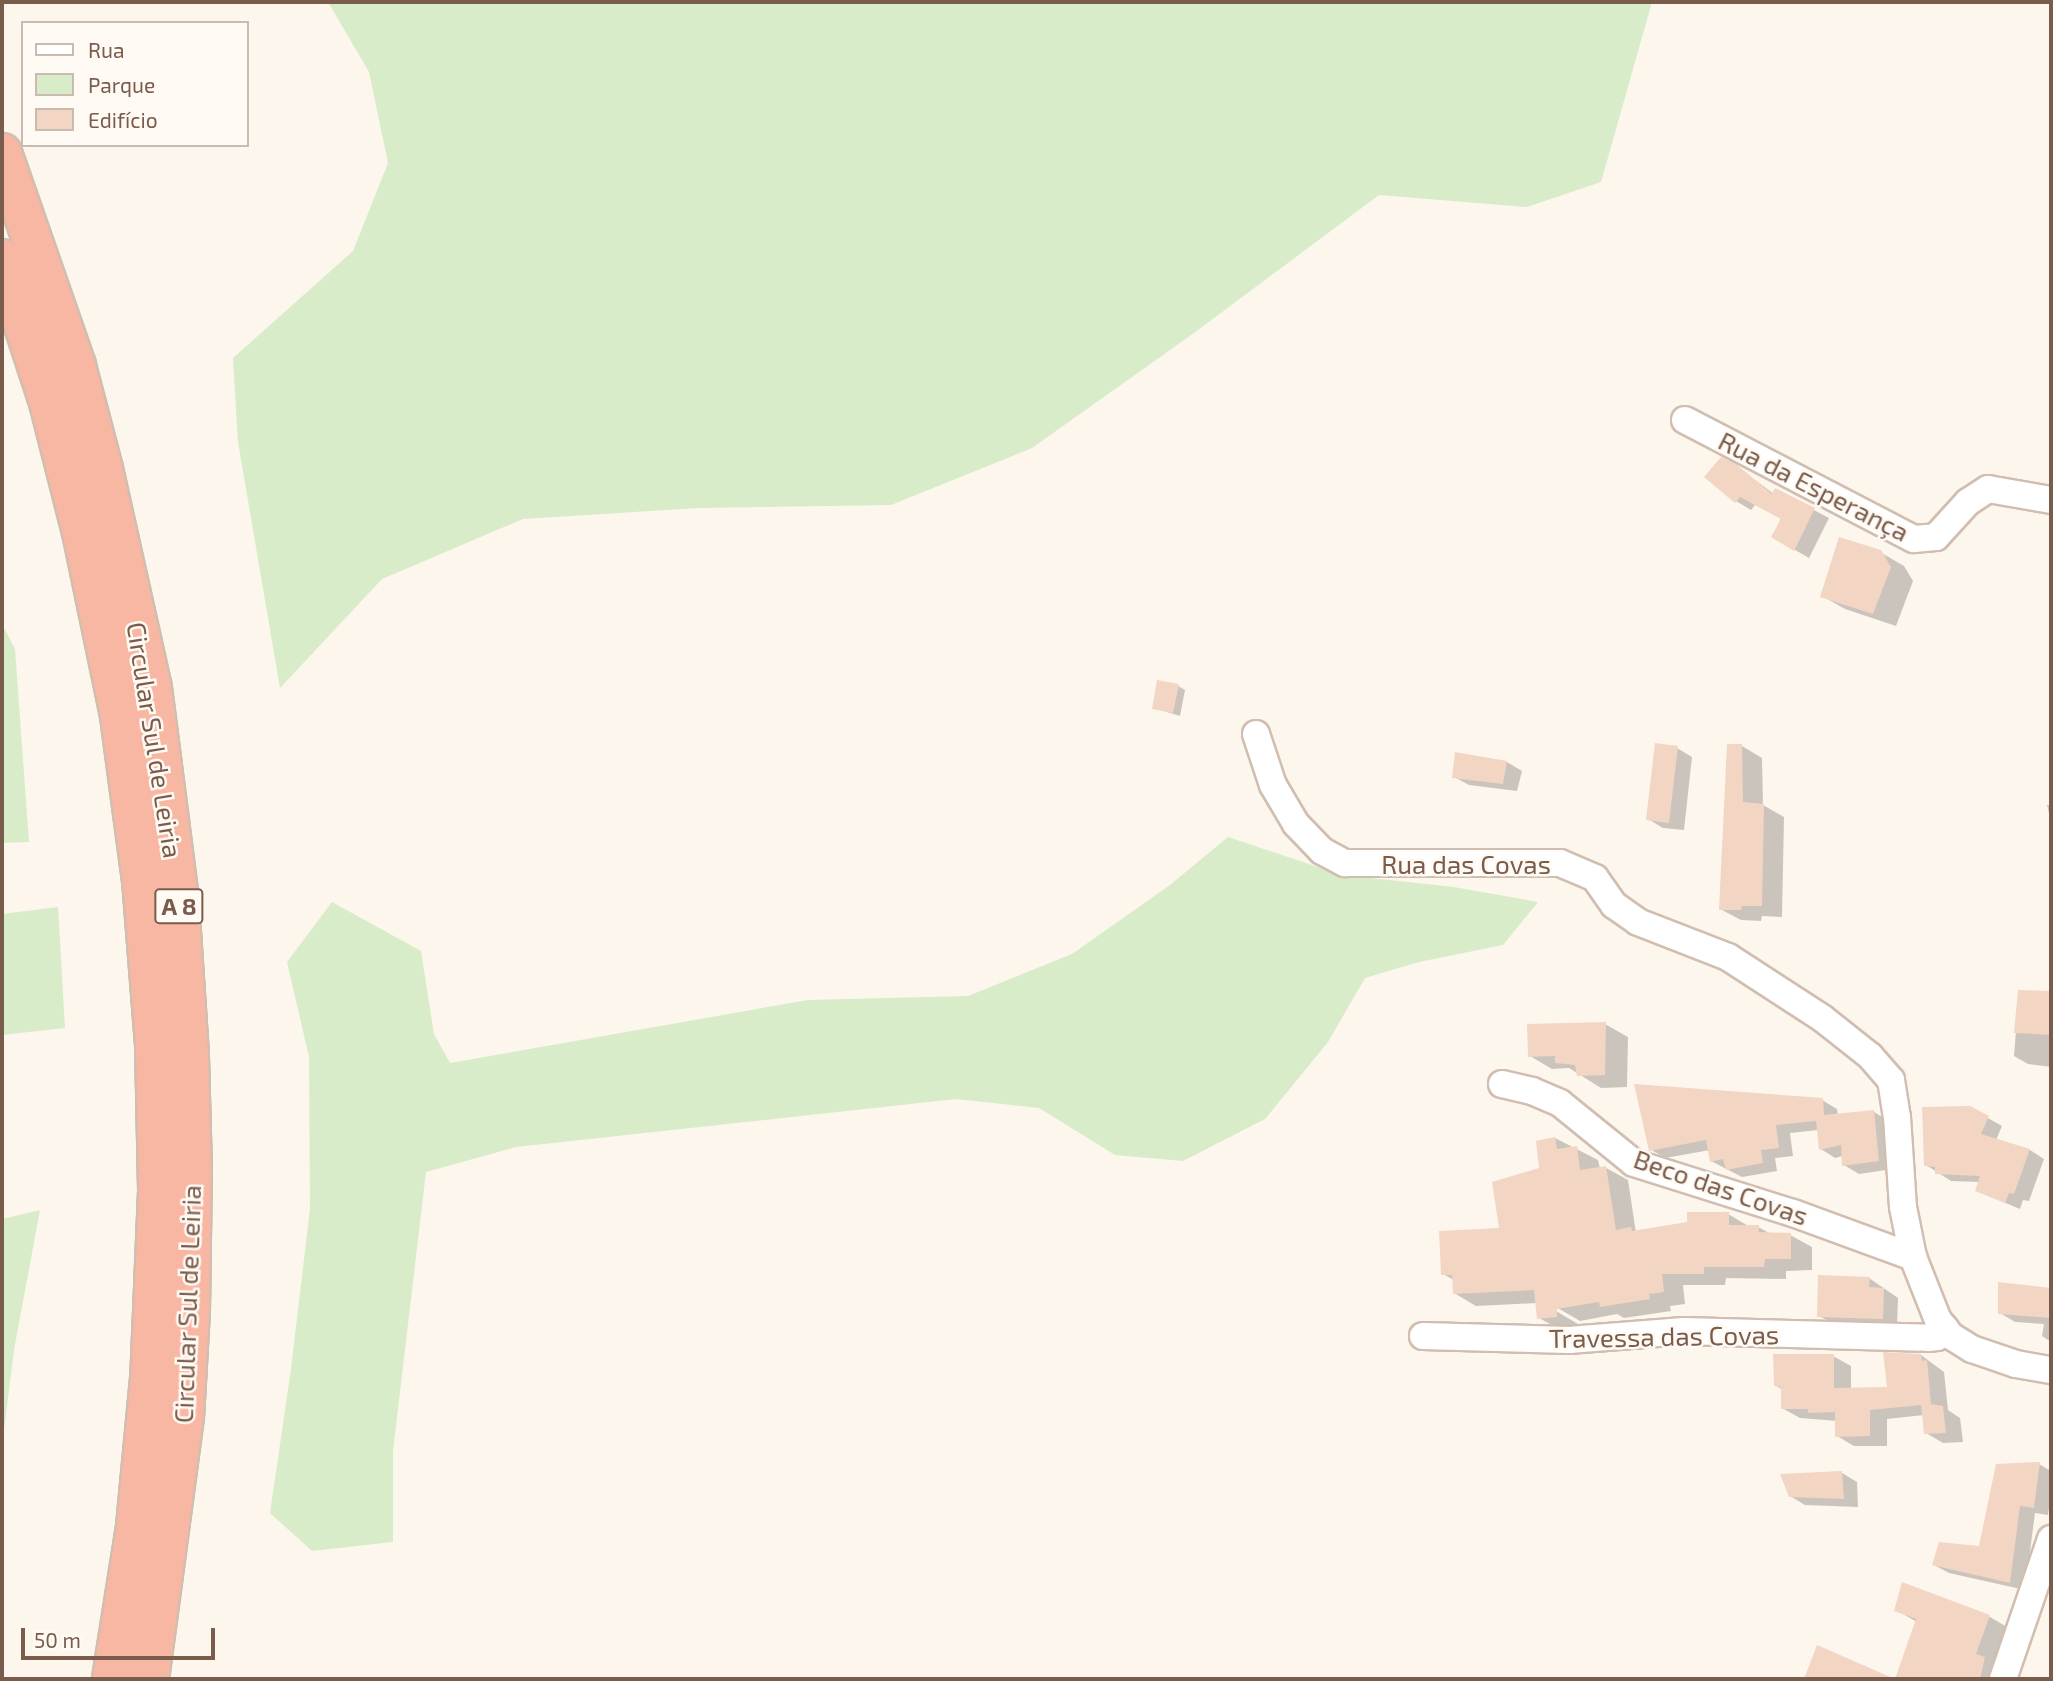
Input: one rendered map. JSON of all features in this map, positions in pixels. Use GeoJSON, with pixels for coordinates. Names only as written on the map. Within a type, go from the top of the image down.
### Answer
{"type":"FeatureCollection","features":[{"type":"Feature","properties":{"kind":"highway","name":"Circular Sul de Leiria"},"geometry":{"type":"LineString","coordinates":[[2,153],[76,366],[103,469],[152,688],[179,900],[191,1098],[190,1311],[184,1417],[149,1679]]}},
{"type":"Feature","properties":{"kind":"highway","name":"Circular Sul de Leiria"},"geometry":{"type":"LineString","coordinates":[[2,259],[49,402],[82,532],[120,716],[142,880],[155,1046],[157,1204],[150,1378],[136,1527],[112,1679]]}},
{"type":"Feature","properties":{"kind":"street","name":"Rua da Esperança"},"geometry":{"type":"LineString","coordinates":[[1685,419],[1914,538],[1927,540],[1936,537],[1968,502],[1988,489],[2051,500]]}},
{"type":"Feature","properties":{"kind":"street","name":"Rua das Covas"},"geometry":{"type":"LineString","coordinates":[[1256,734],[1273,785],[1296,824],[1322,851],[1345,863],[1357,864],[1454,861],[1560,863],[1595,878],[1614,905],[1638,922],[1728,957],[1822,1018],[1870,1056],[1891,1080],[1897,1117],[1903,1207],[1913,1257],[1938,1320],[1972,1349],[1993,1358],[2051,1370]]}},
{"type":"Feature","properties":{"kind":"street","name":"Beco das Covas"},"geometry":{"type":"LineString","coordinates":[[1502,1084],[1532,1091],[1560,1103],[1634,1163],[1793,1213],[1913,1257]]}},
{"type":"Feature","properties":{"kind":"street","name":"Travessa das Covas"},"geometry":{"type":"LineString","coordinates":[[1423,1336],[1569,1340],[1684,1331],[1928,1338],[1937,1337],[1945,1328]]}},
{"type":"Feature","properties":{"kind":"street"},"geometry":{"type":"LineString","coordinates":[[2003,1679],[2051,1540]]}},
{"type":"Feature","properties":{"kind":"green space"},"geometry":{"type":"Polygon","coordinates":[[[328,2],[1652,2],[1601,182],[1527,207],[1379,195],[1194,333],[1032,448],[891,505],[698,508],[523,519],[382,579],[280,688],[238,442],[233,358],[353,251],[388,163],[369,72],[328,2]]]}},
{"type":"Feature","properties":{"kind":"green space"},"geometry":{"type":"Polygon","coordinates":[[[2,624],[15,649],[29,842],[2,843],[2,624]]]}},
{"type":"Feature","properties":{"kind":"green space"},"geometry":{"type":"Polygon","coordinates":[[[1228,837],[1342,875],[1454,887],[1538,902],[1503,945],[1419,962],[1365,978],[1328,1042],[1265,1119],[1183,1161],[1115,1155],[1039,1108],[956,1099],[516,1147],[426,1172],[393,1451],[393,1542],[312,1551],[270,1513],[310,1209],[309,1057],[287,962],[332,902],[421,951],[434,1034],[450,1063],[808,1000],[968,996],[1072,954],[1170,885],[1228,837]]]}},
{"type":"Feature","properties":{"kind":"green space"},"geometry":{"type":"Polygon","coordinates":[[[58,907],[65,1028],[2,1035],[2,914],[58,907]]]}},
{"type":"Feature","properties":{"kind":"green space"},"geometry":{"type":"Polygon","coordinates":[[[40,1210],[14,1350],[2,1446],[2,1219],[40,1210]]]}},
{"type":"Feature","properties":{"kind":"building"},"geometry":{"type":"Polygon","coordinates":[[[1721,457],[1736,464],[1772,494],[1775,488],[1815,508],[1794,551],[1771,537],[1781,519],[1740,497],[1735,503],[1704,477],[1721,457]]]}},
{"type":"Feature","properties":{"kind":"building"},"geometry":{"type":"Polygon","coordinates":[[[1839,537],[1881,550],[1891,567],[1873,614],[1820,597],[1839,537]]]}},
{"type":"Feature","properties":{"kind":"building"},"geometry":{"type":"Polygon","coordinates":[[[1157,680],[1179,684],[1173,713],[1152,709],[1157,680]]]}},
{"type":"Feature","properties":{"kind":"building"},"geometry":{"type":"Polygon","coordinates":[[[1655,743],[1678,746],[1669,823],[1646,820],[1655,743]]]}},
{"type":"Feature","properties":{"kind":"building"},"geometry":{"type":"Polygon","coordinates":[[[1727,744],[1742,744],[1743,802],[1764,804],[1762,906],[1742,906],[1741,910],[1719,910],[1727,744]]]}},
{"type":"Feature","properties":{"kind":"building"},"geometry":{"type":"Polygon","coordinates":[[[1455,752],[1507,761],[1503,784],[1452,778],[1455,752]]]}},
{"type":"Feature","properties":{"kind":"building"},"geometry":{"type":"Polygon","coordinates":[[[2018,990],[2051,991],[2051,1035],[2014,1033],[2018,990]]]}},
{"type":"Feature","properties":{"kind":"building"},"geometry":{"type":"Polygon","coordinates":[[[1606,1022],[1605,1075],[1577,1076],[1575,1065],[1555,1063],[1555,1056],[1528,1057],[1527,1024],[1606,1022]]]}},
{"type":"Feature","properties":{"kind":"building"},"geometry":{"type":"Polygon","coordinates":[[[1634,1084],[1823,1098],[1824,1115],[1874,1110],[1879,1161],[1842,1166],[1841,1145],[1819,1150],[1816,1121],[1776,1125],[1779,1148],[1761,1150],[1763,1163],[1726,1170],[1723,1159],[1710,1162],[1706,1140],[1649,1151],[1634,1084]]]}},
{"type":"Feature","properties":{"kind":"building"},"geometry":{"type":"Polygon","coordinates":[[[1970,1106],[1989,1116],[1981,1134],[2030,1149],[2014,1194],[2009,1193],[2005,1203],[1975,1191],[1980,1176],[1935,1174],[1935,1167],[1924,1166],[1922,1107],[1970,1106]]]}},
{"type":"Feature","properties":{"kind":"building"},"geometry":{"type":"Polygon","coordinates":[[[1555,1137],[1557,1149],[1577,1146],[1580,1170],[1606,1166],[1616,1230],[1631,1227],[1632,1231],[1687,1222],[1687,1212],[1729,1212],[1729,1225],[1759,1225],[1759,1232],[1791,1233],[1791,1259],[1765,1259],[1764,1267],[1704,1267],[1704,1274],[1662,1274],[1664,1292],[1649,1294],[1650,1299],[1600,1307],[1599,1302],[1557,1309],[1557,1317],[1537,1319],[1534,1290],[1453,1294],[1452,1275],[1441,1275],[1439,1231],[1499,1228],[1492,1182],[1539,1168],[1536,1141],[1555,1137]]]}},
{"type":"Feature","properties":{"kind":"building"},"geometry":{"type":"Polygon","coordinates":[[[1818,1275],[1870,1277],[1869,1287],[1884,1288],[1883,1319],[1817,1317],[1818,1275]]]}},
{"type":"Feature","properties":{"kind":"building"},"geometry":{"type":"Polygon","coordinates":[[[1998,1282],[2051,1288],[2051,1318],[1998,1314],[1998,1282]]]}},
{"type":"Feature","properties":{"kind":"building"},"geometry":{"type":"Polygon","coordinates":[[[1883,1352],[1921,1354],[1922,1361],[1927,1360],[1931,1404],[1943,1406],[1946,1433],[1924,1434],[1921,1405],[1870,1410],[1870,1436],[1835,1437],[1835,1412],[1808,1413],[1808,1409],[1781,1409],[1781,1387],[1774,1386],[1773,1354],[1834,1354],[1834,1388],[1887,1387],[1883,1352]]]}},
{"type":"Feature","properties":{"kind":"building"},"geometry":{"type":"Polygon","coordinates":[[[2040,1462],[2034,1508],[2020,1506],[2010,1583],[1932,1565],[1939,1542],[1979,1546],[1996,1464],[2040,1462]]]}},
{"type":"Feature","properties":{"kind":"building"},"geometry":{"type":"Polygon","coordinates":[[[1842,1471],[1844,1499],[1789,1497],[1780,1474],[1842,1471]]]}},
{"type":"Feature","properties":{"kind":"building"},"geometry":{"type":"Polygon","coordinates":[[[1902,1582],[1990,1615],[1976,1654],[1985,1657],[1980,1679],[1895,1679],[1916,1619],[1894,1611],[1902,1582]]]}},
{"type":"Feature","properties":{"kind":"building"},"geometry":{"type":"Polygon","coordinates":[[[1817,1645],[1895,1679],[1804,1679],[1817,1645]]]}}]}
